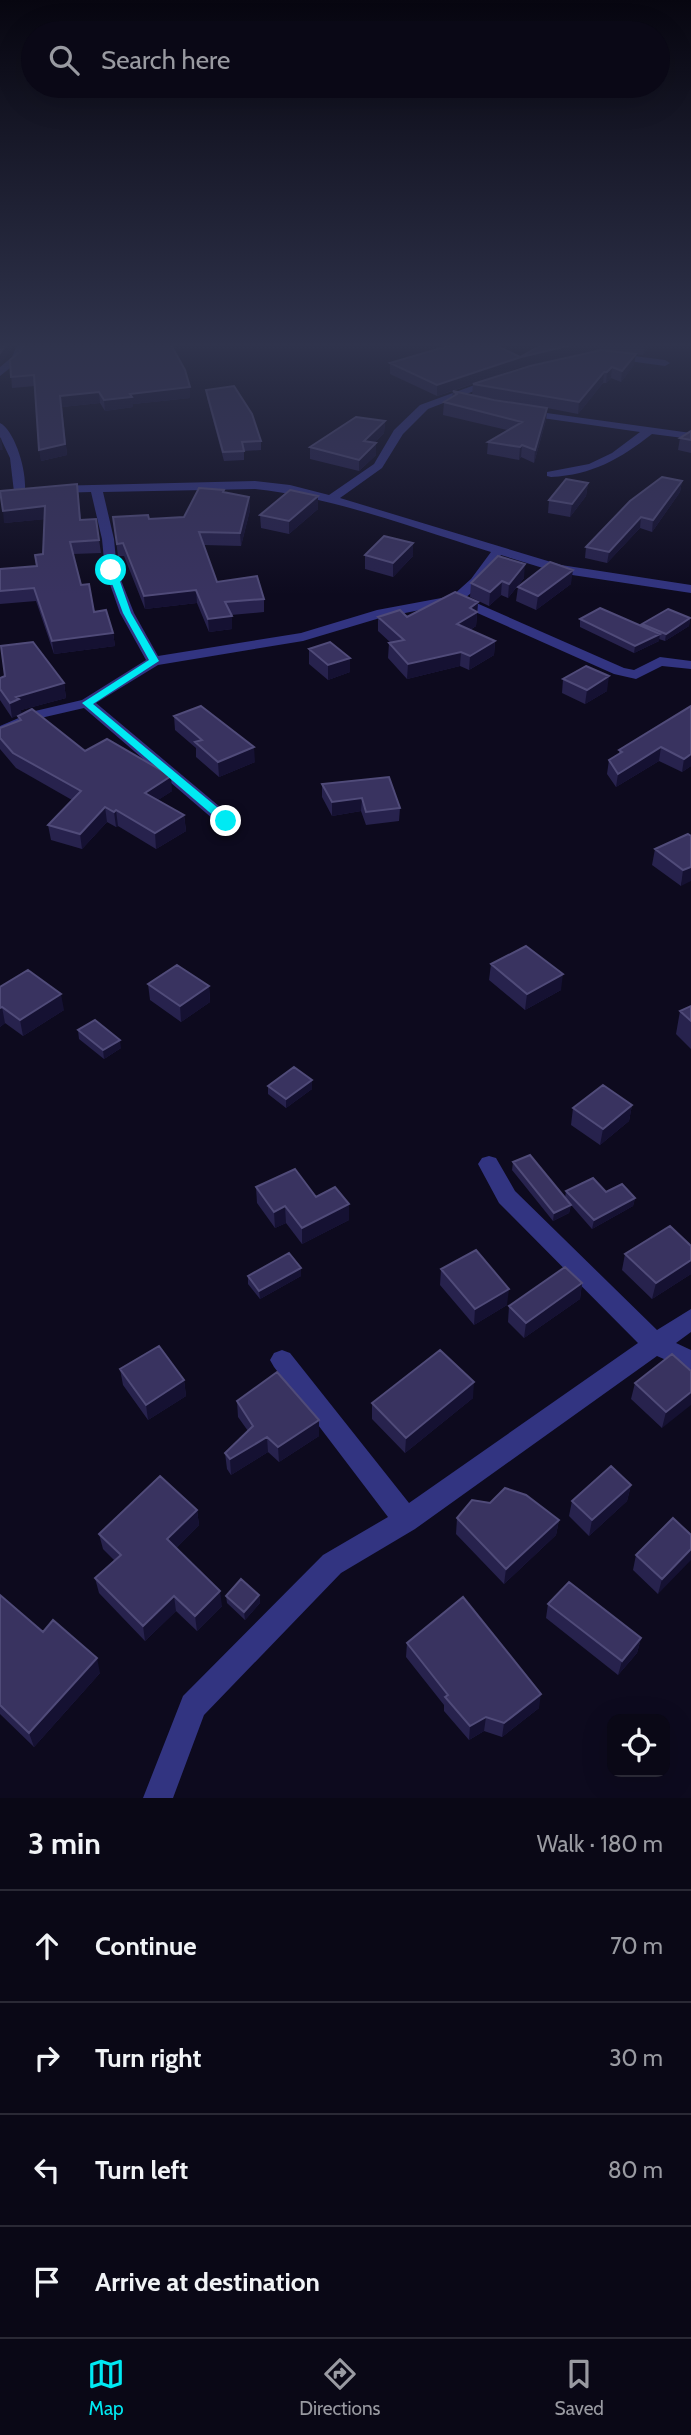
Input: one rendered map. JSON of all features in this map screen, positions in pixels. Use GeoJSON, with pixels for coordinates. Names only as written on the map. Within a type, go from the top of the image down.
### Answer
{"type":"FeatureCollection","features":[{"type":"Feature","properties":{"kind":"street"},"geometry":{"type":"LineString","coordinates":[[0,427],[16,458],[26,492],[255,485],[290,489],[331,499],[559,569],[691,589]]}},
{"type":"Feature","properties":{"kind":"street"},"geometry":{"type":"LineString","coordinates":[[331,499],[378,466],[403,427]]}},
{"type":"Feature","properties":{"kind":"street"},"geometry":{"type":"LineString","coordinates":[[627,427],[691,436]]}},
{"type":"Feature","properties":{"kind":"street"},"geometry":{"type":"LineString","coordinates":[[551,474],[568,474],[610,462],[650,430]]}},
{"type":"Feature","properties":{"kind":"street"},"geometry":{"type":"LineString","coordinates":[[96,488],[108,539],[111,570],[127,613],[154,661]]}},
{"type":"Feature","properties":{"kind":"street"},"geometry":{"type":"LineString","coordinates":[[1,729],[40,714],[87,703],[154,661],[303,637],[377,614],[456,600],[476,582],[498,551]]}},
{"type":"Feature","properties":{"kind":"street"},"geometry":{"type":"LineString","coordinates":[[456,600],[619,671],[636,675],[660,661],[691,665]]}},
{"type":"Feature","properties":{"kind":"street"},"geometry":{"type":"LineString","coordinates":[[87,703],[226,821]]}},
{"type":"Feature","properties":{"kind":"street"},"geometry":{"type":"LineString","coordinates":[[489,1164],[507,1197],[655,1344],[691,1361]]}},
{"type":"Feature","properties":{"kind":"street"},"geometry":{"type":"LineString","coordinates":[[159,1798],[193,1706],[332,1564],[405,1520],[691,1319]]}},
{"type":"Feature","properties":{"kind":"street"},"geometry":{"type":"LineString","coordinates":[[282,1360],[405,1520]]}},
{"type":"Feature","properties":{"kind":"building"},"geometry":{"type":"Polygon","coordinates":[[[37,427],[63,427],[65,444],[39,450],[37,427]]]}},
{"type":"Feature","properties":{"kind":"building"},"geometry":{"type":"Polygon","coordinates":[[[216,427],[256,427],[261,441],[242,442],[244,451],[223,452],[216,427]]]}},
{"type":"Feature","properties":{"kind":"building"},"geometry":{"type":"Polygon","coordinates":[[[341,427],[379,427],[364,441],[376,443],[359,460],[310,447],[341,427]]]}},
{"type":"Feature","properties":{"kind":"building"},"geometry":{"type":"Polygon","coordinates":[[[514,427],[542,427],[535,450],[522,445],[520,447],[488,442],[514,427]]]}},
{"type":"Feature","properties":{"kind":"building"},"geometry":{"type":"Polygon","coordinates":[[[691,431],[691,440],[680,438],[691,431]]]}},
{"type":"Feature","properties":{"kind":"building"},"geometry":{"type":"Polygon","coordinates":[[[662,477],[682,481],[653,520],[641,517],[609,552],[586,547],[630,501],[662,477]]]}},
{"type":"Feature","properties":{"kind":"building"},"geometry":{"type":"Polygon","coordinates":[[[566,479],[588,483],[572,504],[549,500],[566,479]]]}},
{"type":"Feature","properties":{"kind":"building"},"geometry":{"type":"Polygon","coordinates":[[[77,484],[80,520],[96,519],[99,540],[70,542],[81,585],[89,584],[94,612],[106,610],[113,633],[52,641],[34,588],[0,591],[0,569],[37,566],[35,555],[43,554],[45,506],[3,511],[0,491],[77,484]]]}},
{"type":"Feature","properties":{"kind":"building"},"geometry":{"type":"Polygon","coordinates":[[[199,488],[224,490],[223,492],[249,497],[240,533],[199,532],[217,582],[257,576],[264,599],[225,602],[232,616],[208,619],[196,590],[144,596],[123,543],[117,544],[113,517],[184,517],[199,488]]]}},
{"type":"Feature","properties":{"kind":"building"},"geometry":{"type":"Polygon","coordinates":[[[290,490],[318,496],[289,521],[260,515],[290,490]]]}},
{"type":"Feature","properties":{"kind":"building"},"geometry":{"type":"Polygon","coordinates":[[[384,536],[413,543],[393,563],[365,555],[384,536]]]}},
{"type":"Feature","properties":{"kind":"building"},"geometry":{"type":"Polygon","coordinates":[[[498,556],[525,564],[509,584],[502,581],[490,592],[471,583],[498,556]]]}},
{"type":"Feature","properties":{"kind":"building"},"geometry":{"type":"Polygon","coordinates":[[[550,562],[573,570],[538,596],[518,587],[550,562]]]}},
{"type":"Feature","properties":{"kind":"building"},"geometry":{"type":"Polygon","coordinates":[[[455,592],[478,602],[470,608],[477,612],[457,624],[495,641],[470,656],[461,652],[408,664],[389,643],[404,640],[378,617],[400,610],[407,617],[455,592]]]}},
{"type":"Feature","properties":{"kind":"building"},"geometry":{"type":"Polygon","coordinates":[[[600,608],[660,634],[635,646],[580,619],[600,608]]]}},
{"type":"Feature","properties":{"kind":"building"},"geometry":{"type":"Polygon","coordinates":[[[668,609],[690,618],[666,634],[642,624],[668,609]]]}},
{"type":"Feature","properties":{"kind":"building"},"geometry":{"type":"Polygon","coordinates":[[[33,642],[64,683],[16,697],[19,699],[10,703],[0,689],[0,678],[5,676],[1,646],[33,642]]]}},
{"type":"Feature","properties":{"kind":"building"},"geometry":{"type":"Polygon","coordinates":[[[330,642],[350,658],[328,665],[309,649],[330,642]]]}},
{"type":"Feature","properties":{"kind":"building"},"geometry":{"type":"Polygon","coordinates":[[[586,666],[609,676],[587,690],[563,679],[586,666]]]}},
{"type":"Feature","properties":{"kind":"building"},"geometry":{"type":"Polygon","coordinates":[[[201,706],[254,747],[218,762],[195,742],[202,740],[174,716],[201,706]]]}},
{"type":"Feature","properties":{"kind":"building"},"geometry":{"type":"Polygon","coordinates":[[[691,706],[691,754],[684,759],[661,747],[618,774],[609,760],[622,752],[619,750],[691,706]]]}},
{"type":"Feature","properties":{"kind":"building"},"geometry":{"type":"Polygon","coordinates":[[[32,709],[85,751],[107,739],[171,776],[145,793],[184,815],[155,833],[116,810],[114,812],[105,807],[80,834],[48,825],[81,791],[13,753],[0,738],[0,728],[21,720],[18,716],[32,709]]]}},
{"type":"Feature","properties":{"kind":"building"},"geometry":{"type":"Polygon","coordinates":[[[389,777],[400,808],[366,812],[362,798],[332,802],[322,784],[389,777]]]}},
{"type":"Feature","properties":{"kind":"building"},"geometry":{"type":"Polygon","coordinates":[[[688,834],[691,836],[691,867],[683,870],[655,849],[688,834]]]}},
{"type":"Feature","properties":{"kind":"building"},"geometry":{"type":"Polygon","coordinates":[[[526,946],[563,974],[527,994],[491,964],[526,946]]]}},
{"type":"Feature","properties":{"kind":"building"},"geometry":{"type":"Polygon","coordinates":[[[177,965],[209,986],[180,1006],[148,984],[177,965]]]}},
{"type":"Feature","properties":{"kind":"building"},"geometry":{"type":"Polygon","coordinates":[[[28,970],[61,994],[20,1020],[0,1008],[0,987],[28,970]]]}},
{"type":"Feature","properties":{"kind":"building"},"geometry":{"type":"Polygon","coordinates":[[[691,1006],[691,1021],[680,1011],[691,1006]]]}},
{"type":"Feature","properties":{"kind":"building"},"geometry":{"type":"Polygon","coordinates":[[[95,1020],[120,1040],[103,1050],[78,1030],[95,1020]]]}},
{"type":"Feature","properties":{"kind":"building"},"geometry":{"type":"Polygon","coordinates":[[[294,1067],[312,1080],[286,1099],[268,1086],[294,1067]]]}},
{"type":"Feature","properties":{"kind":"building"},"geometry":{"type":"Polygon","coordinates":[[[603,1085],[632,1105],[603,1129],[573,1108],[603,1085]]]}},
{"type":"Feature","properties":{"kind":"building"},"geometry":{"type":"Polygon","coordinates":[[[530,1155],[571,1205],[554,1213],[513,1162],[530,1155]]]}},
{"type":"Feature","properties":{"kind":"building"},"geometry":{"type":"Polygon","coordinates":[[[295,1169],[316,1197],[335,1187],[349,1204],[302,1228],[285,1206],[274,1212],[256,1187],[295,1169]]]}},
{"type":"Feature","properties":{"kind":"building"},"geometry":{"type":"Polygon","coordinates":[[[593,1178],[606,1192],[622,1184],[635,1198],[594,1220],[566,1191],[593,1178]]]}},
{"type":"Feature","properties":{"kind":"building"},"geometry":{"type":"Polygon","coordinates":[[[670,1226],[691,1246],[691,1260],[656,1283],[625,1254],[670,1226]]]}},
{"type":"Feature","properties":{"kind":"building"},"geometry":{"type":"Polygon","coordinates":[[[476,1250],[509,1289],[475,1309],[441,1269],[476,1250]]]}},
{"type":"Feature","properties":{"kind":"building"},"geometry":{"type":"Polygon","coordinates":[[[289,1253],[301,1268],[259,1291],[248,1276],[289,1253]]]}},
{"type":"Feature","properties":{"kind":"building"},"geometry":{"type":"Polygon","coordinates":[[[565,1267],[582,1283],[526,1323],[509,1306],[565,1267]]]}},
{"type":"Feature","properties":{"kind":"building"},"geometry":{"type":"Polygon","coordinates":[[[159,1346],[184,1380],[146,1405],[120,1369],[159,1346]]]}},
{"type":"Feature","properties":{"kind":"building"},"geometry":{"type":"Polygon","coordinates":[[[440,1350],[474,1382],[406,1438],[372,1403],[440,1350]]]}},
{"type":"Feature","properties":{"kind":"building"},"geometry":{"type":"Polygon","coordinates":[[[672,1354],[691,1371],[691,1392],[666,1412],[635,1383],[672,1354]]]}},
{"type":"Feature","properties":{"kind":"building"},"geometry":{"type":"Polygon","coordinates":[[[277,1372],[319,1420],[278,1447],[267,1437],[230,1459],[225,1453],[253,1426],[237,1401],[277,1372]]]}},
{"type":"Feature","properties":{"kind":"building"},"geometry":{"type":"Polygon","coordinates":[[[611,1466],[631,1485],[592,1520],[572,1501],[611,1466]]]}},
{"type":"Feature","properties":{"kind":"building"},"geometry":{"type":"Polygon","coordinates":[[[160,1476],[197,1510],[167,1539],[220,1591],[195,1616],[174,1596],[143,1626],[95,1578],[121,1555],[99,1534],[160,1476]]]}},
{"type":"Feature","properties":{"kind":"building"},"geometry":{"type":"Polygon","coordinates":[[[505,1488],[526,1495],[559,1520],[506,1569],[457,1518],[472,1500],[490,1503],[505,1488]]]}},
{"type":"Feature","properties":{"kind":"building"},"geometry":{"type":"Polygon","coordinates":[[[673,1518],[691,1535],[691,1549],[662,1579],[636,1555],[673,1518]]]}},
{"type":"Feature","properties":{"kind":"building"},"geometry":{"type":"Polygon","coordinates":[[[241,1579],[259,1595],[244,1612],[226,1596],[241,1579]]]}},
{"type":"Feature","properties":{"kind":"building"},"geometry":{"type":"Polygon","coordinates":[[[569,1582],[641,1638],[622,1661],[548,1604],[569,1582]]]}},
{"type":"Feature","properties":{"kind":"building"},"geometry":{"type":"Polygon","coordinates":[[[0,1595],[43,1632],[53,1620],[97,1658],[29,1733],[0,1705],[0,1595]]]}},
{"type":"Feature","properties":{"kind":"building"},"geometry":{"type":"Polygon","coordinates":[[[463,1597],[541,1694],[504,1723],[486,1717],[470,1726],[445,1697],[448,1695],[407,1643],[463,1597]]]}},
{"type":"Feature","properties":{"kind":"route"},"geometry":{"type":"LineString","coordinates":[[111,570],[127,613],[154,661],[87,703],[226,821]]}}]}
